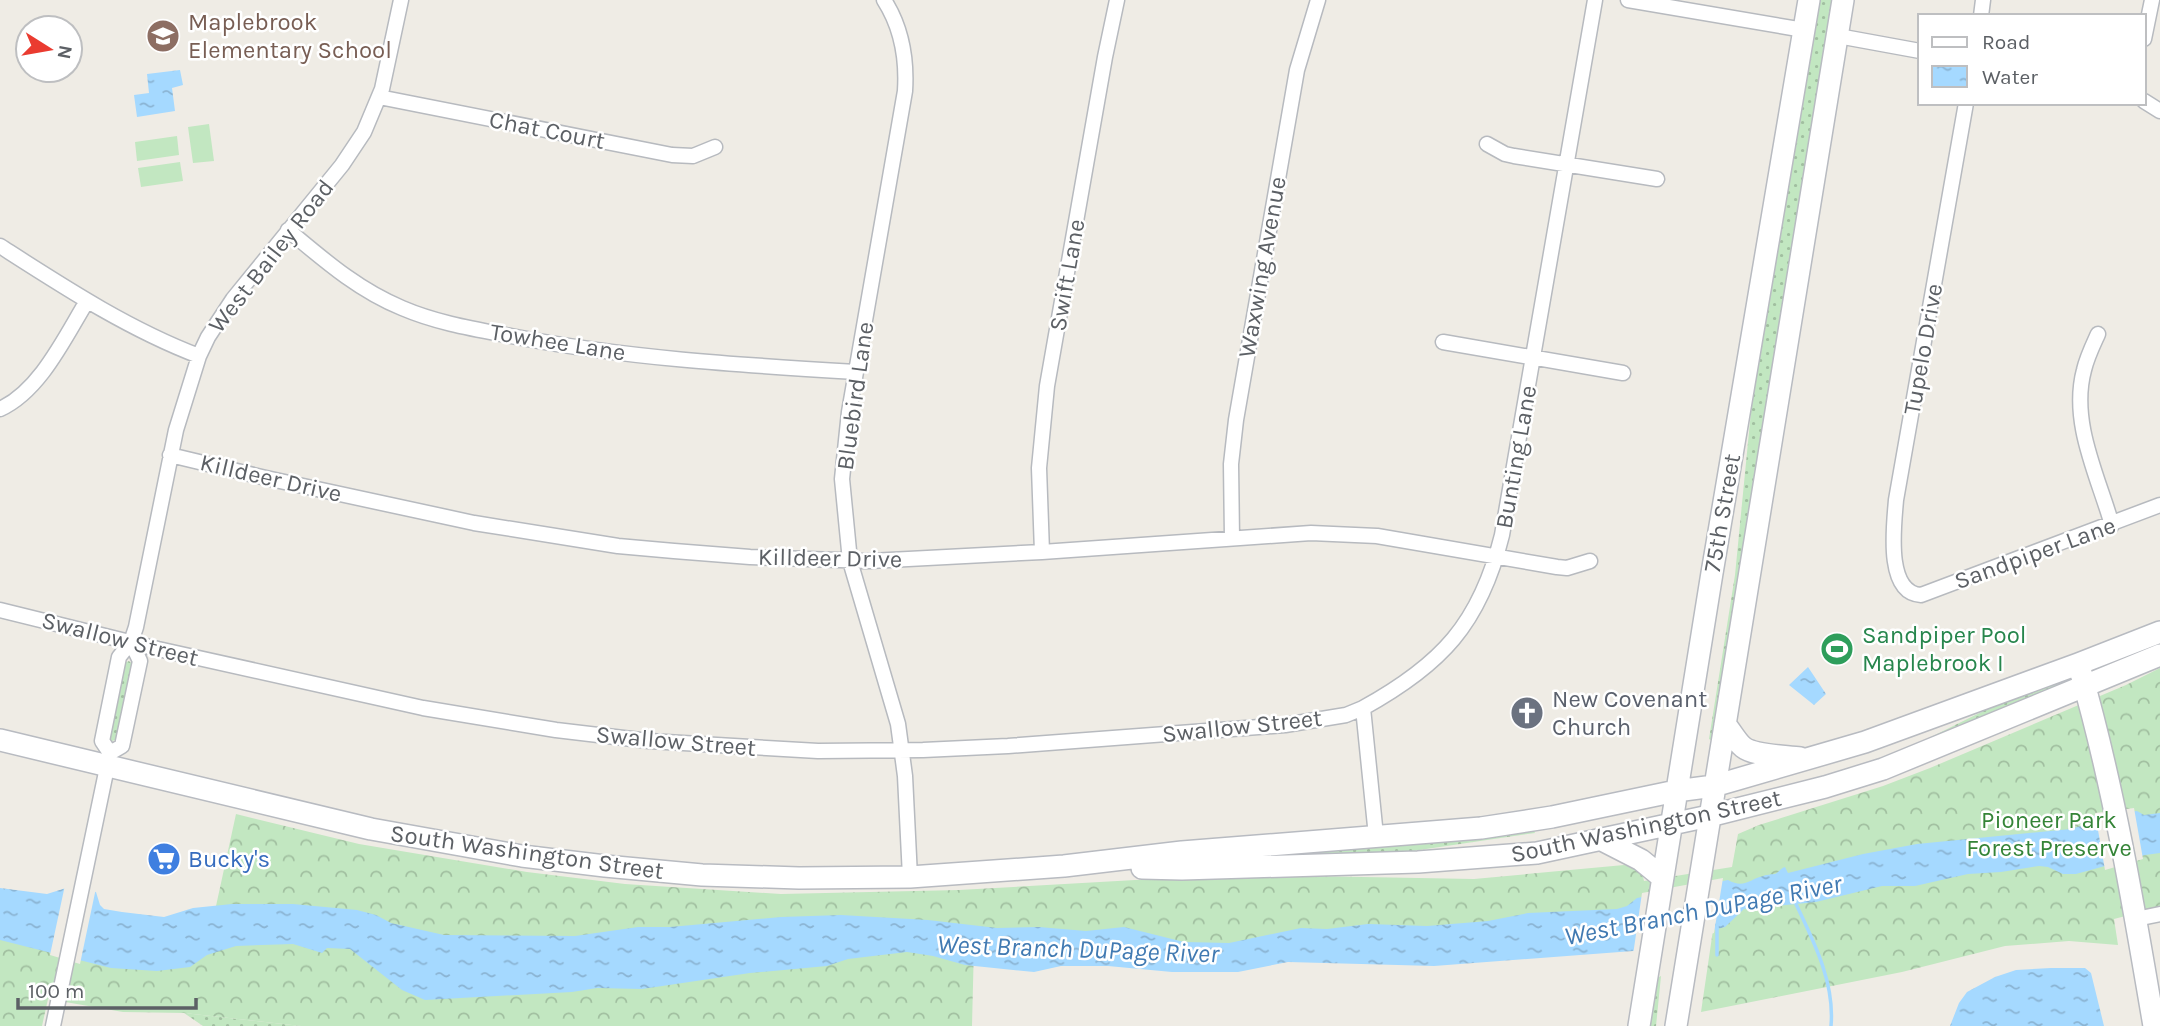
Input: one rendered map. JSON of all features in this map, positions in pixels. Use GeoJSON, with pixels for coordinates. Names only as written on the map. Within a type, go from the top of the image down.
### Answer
{"type":"FeatureCollection","features":[{"type":"Feature","properties":{"kind":"main road","name":"75th Street"},"geometry":{"type":"LineString","coordinates":[[1639,1026],[1809,0]]}},
{"type":"Feature","properties":{"kind":"main road","name":"75th Street"},"geometry":{"type":"LineString","coordinates":[[1676,1026],[1843,0]]}},
{"type":"Feature","properties":{"kind":"main road","name":"South Washington Street"},"geometry":{"type":"LineString","coordinates":[[0,740],[109,759],[371,829],[522,856],[702,875],[910,877],[1064,866],[1182,852],[1481,828],[1714,786],[1865,742],[2160,632]]}},
{"type":"Feature","properties":{"kind":"main road","name":"South Washington Street"},"geometry":{"type":"LineString","coordinates":[[1064,866],[1182,869],[1454,861],[1537,853],[1825,788],[1883,769],[2160,655]]}},
{"type":"Feature","properties":{"kind":"main road"},"geometry":{"type":"LineString","coordinates":[[2078,664],[2115,813],[2154,1026]]}},
{"type":"Feature","properties":{"kind":"main road"},"geometry":{"type":"LineString","coordinates":[[1725,724],[1748,750],[1810,759]]}},
{"type":"Feature","properties":{"kind":"main road"},"geometry":{"type":"LineString","coordinates":[[1600,838],[1641,860],[1663,877]]}},
{"type":"Feature","properties":{"kind":"street","name":"West Bailey Road"},"geometry":{"type":"LineString","coordinates":[[131,642],[140,661],[122,746],[109,759],[102,739],[119,657],[131,642],[136,627],[170,455],[199,356],[233,299],[364,132],[379,97],[401,0]]}},
{"type":"Feature","properties":{"kind":"street","name":"Bluebird Lane"},"geometry":{"type":"LineString","coordinates":[[884,0],[894,18],[902,42],[906,76],[856,372],[842,479],[850,561],[898,724],[905,776],[910,877]]}},
{"type":"Feature","properties":{"kind":"street","name":"Swift Lane"},"geometry":{"type":"LineString","coordinates":[[1042,552],[1039,468],[1047,386],[1117,0]]}},
{"type":"Feature","properties":{"kind":"street","name":"Waxwing Avenue"},"geometry":{"type":"LineString","coordinates":[[1232,538],[1231,464],[1236,420],[1297,71],[1318,0]]}},
{"type":"Feature","properties":{"kind":"street","name":"Bunting Lane"},"geometry":{"type":"LineString","coordinates":[[1363,708],[1422,672],[1452,642],[1476,603],[1497,557],[1595,0]]}},
{"type":"Feature","properties":{"kind":"street"},"geometry":{"type":"LineString","coordinates":[[1628,0],[1804,30]]}},
{"type":"Feature","properties":{"kind":"street"},"geometry":{"type":"LineString","coordinates":[[2146,29],[2152,0]]}},
{"type":"Feature","properties":{"kind":"street"},"geometry":{"type":"LineString","coordinates":[[1838,36],[1918,51]]}},
{"type":"Feature","properties":{"kind":"street","name":"Chat Court"},"geometry":{"type":"LineString","coordinates":[[379,97],[672,155],[693,156],[715,147]]}},
{"type":"Feature","properties":{"kind":"street","name":"Tupelo Drive"},"geometry":{"type":"LineString","coordinates":[[1908,592],[1899,577],[1894,551],[1896,500],[1966,105]]}},
{"type":"Feature","properties":{"kind":"street"},"geometry":{"type":"LineString","coordinates":[[1487,144],[1514,156],[1657,179]]}},
{"type":"Feature","properties":{"kind":"street","name":"Towhee Lane"},"geometry":{"type":"LineString","coordinates":[[288,230],[368,292],[401,308],[457,325],[542,342],[646,356],[856,372]]}},
{"type":"Feature","properties":{"kind":"street"},"geometry":{"type":"LineString","coordinates":[[0,246],[87,301],[142,331],[199,356]]}},
{"type":"Feature","properties":{"kind":"street"},"geometry":{"type":"LineString","coordinates":[[0,409],[16,400],[39,376],[87,301]]}},
{"type":"Feature","properties":{"kind":"street"},"geometry":{"type":"LineString","coordinates":[[2098,334],[2081,382],[2081,414],[2093,468],[2112,525]]}},
{"type":"Feature","properties":{"kind":"street","name":"Bunting Lane"},"geometry":{"type":"LineString","coordinates":[[1443,342],[1623,373]]}},
{"type":"Feature","properties":{"kind":"street","name":"Killdeer Drive"},"geometry":{"type":"LineString","coordinates":[[170,455],[424,513],[536,534],[674,551],[850,561],[937,559],[1311,533],[1363,534],[1497,557]]}},
{"type":"Feature","properties":{"kind":"street","name":"Sandpiper Lane"},"geometry":{"type":"LineString","coordinates":[[1908,592],[1922,595],[2160,505]]}},
{"type":"Feature","properties":{"kind":"street","name":"Bunting Lane"},"geometry":{"type":"LineString","coordinates":[[1497,557],[1567,568],[1590,561]]}},
{"type":"Feature","properties":{"kind":"street","name":"Swallow Street"},"geometry":{"type":"LineString","coordinates":[[0,610],[423,708],[556,730],[736,748],[902,751],[1008,746],[1284,725],[1346,715],[1363,708]]}},
{"type":"Feature","properties":{"kind":"street"},"geometry":{"type":"LineString","coordinates":[[1363,708],[1376,836]]}},
{"type":"Feature","properties":{"kind":"street"},"geometry":{"type":"LineString","coordinates":[[53,1026],[109,759]]}},
{"type":"Feature","properties":{"kind":"street"},"geometry":{"type":"LineString","coordinates":[[2136,919],[2160,914]]}},
{"type":"Feature","properties":{"kind":"green space"},"geometry":{"type":"Polygon","coordinates":[[[1817,0],[1833,0],[1711,740],[1709,739],[1735,575],[1754,381],[1817,0]]]}},
{"type":"Feature","properties":{"kind":"green space"},"geometry":{"type":"Polygon","coordinates":[[[209,124],[214,161],[193,163],[188,127],[209,124]]]}},
{"type":"Feature","properties":{"kind":"green space"},"geometry":{"type":"Polygon","coordinates":[[[177,136],[179,155],[137,161],[135,142],[177,136]]]}},
{"type":"Feature","properties":{"kind":"green space"},"geometry":{"type":"Polygon","coordinates":[[[180,162],[183,181],[141,187],[138,168],[180,162]]]}},
{"type":"Feature","properties":{"kind":"green space"},"geometry":{"type":"Polygon","coordinates":[[[129,661],[133,665],[118,739],[112,741],[109,738],[124,663],[129,661]]]}},
{"type":"Feature","properties":{"kind":"green space","name":"Pioneer Park Forest Preserve"},"geometry":{"type":"Polygon","coordinates":[[[2160,668],[2160,907],[2114,919],[2118,945],[2069,941],[2005,946],[1902,972],[1701,1012],[1713,930],[1235,958],[974,945],[972,1026],[301,1026],[184,1013],[123,1012],[48,999],[42,1026],[0,1026],[0,912],[200,942],[216,906],[236,814],[359,844],[527,872],[625,884],[781,894],[1308,876],[1474,879],[1624,865],[1635,867],[1642,872],[1644,881],[1732,867],[1738,834],[1930,768],[2160,668]]]}},
{"type":"Feature","properties":{"kind":"green space"},"geometry":{"type":"Polygon","coordinates":[[[2057,684],[2058,689],[1913,746],[2005,701],[2057,684]]]}},
{"type":"Feature","properties":{"kind":"green space"},"geometry":{"type":"Polygon","coordinates":[[[1535,833],[1372,857],[1231,856],[1470,839],[1535,833]]]}},
{"type":"Feature","properties":{"kind":"green space"},"geometry":{"type":"Polygon","coordinates":[[[1661,976],[1656,1026],[1650,1026],[1657,978],[1661,976]]]}},
{"type":"Feature","properties":{"kind":"green space"},"geometry":{"type":"Polygon","coordinates":[[[184,1013],[301,1026],[203,1026],[184,1013]]]}},
{"type":"Feature","properties":{"kind":"water"},"geometry":{"type":"Polygon","coordinates":[[[180,70],[183,85],[172,88],[175,111],[137,117],[134,95],[149,93],[147,74],[180,70]]]}},
{"type":"Feature","properties":{"kind":"water"},"geometry":{"type":"Polygon","coordinates":[[[1808,667],[1826,694],[1814,705],[1789,685],[1808,667]]]}},
{"type":"Feature","properties":{"kind":"water","name":"West Branch DuPage River"},"geometry":{"type":"Polygon","coordinates":[[[2137,811],[2144,815],[2160,813],[2160,853],[2076,874],[2063,874],[2039,866],[1968,874],[1915,886],[1882,886],[1816,902],[1744,909],[1725,927],[1633,951],[1434,966],[1288,962],[1238,972],[1172,972],[1108,966],[1061,966],[1034,972],[965,965],[907,952],[848,959],[827,966],[750,973],[642,989],[597,988],[572,992],[425,1000],[402,990],[350,949],[327,948],[322,953],[293,944],[236,946],[207,955],[190,967],[157,971],[111,968],[0,940],[0,888],[47,894],[66,888],[96,892],[104,909],[122,912],[164,917],[193,908],[232,904],[293,904],[357,910],[376,915],[391,923],[444,935],[575,936],[638,927],[841,915],[928,920],[997,928],[1039,927],[1086,931],[1124,927],[1184,942],[1229,943],[1301,928],[1327,929],[1368,924],[1427,926],[1488,921],[1528,913],[1617,909],[1627,906],[1637,898],[1728,880],[1743,883],[1775,874],[1785,867],[1788,873],[1917,844],[2071,829],[2087,824],[2094,816],[2137,811]]]}},
{"type":"Feature","properties":{"kind":"water"},"geometry":{"type":"Polygon","coordinates":[[[2085,968],[2091,973],[2104,1026],[1950,1026],[1959,1003],[1967,992],[1995,977],[2016,970],[2085,968]]]}},
{"type":"Feature","properties":{"kind":"pier"},"geometry":{"type":"Polygon","coordinates":[[[2134,808],[2143,859],[2105,870],[2095,813],[2134,808]]]}},
{"type":"Feature","properties":{"kind":"pier"},"geometry":{"type":"Polygon","coordinates":[[[1723,878],[1714,933],[1633,955],[1642,893],[1723,878]]]}},
{"type":"Feature","properties":{"kind":"pier"},"geometry":{"type":"Polygon","coordinates":[[[65,885],[96,888],[80,964],[50,955],[65,885]]]}},
{"type":"Feature","properties":{"kind":"waterway","name":"West Branch DuPage River"},"geometry":{"type":"LineString","coordinates":[[1795,902],[1826,977],[1830,993],[1831,1026]]}},
{"type":"Feature","properties":{"kind":"waterway","name":"West Branch DuPage River"},"geometry":{"type":"LineString","coordinates":[[1717,925],[1717,955]]}},
{"type":"Feature","properties":{"kind":"place","name":"Maplebrook Elementary School"},"geometry":{"type":"Point","coordinates":[163,36]}},
{"type":"Feature","properties":{"kind":"place","name":"Sandpiper Pool Maplebrook I"},"geometry":{"type":"Point","coordinates":[1837,649]}},
{"type":"Feature","properties":{"kind":"place","name":"New Covenant Church"},"geometry":{"type":"Point","coordinates":[1527,713]}},
{"type":"Feature","properties":{"kind":"place","name":"Bucky's"},"geometry":{"type":"Point","coordinates":[164,859]}}]}
